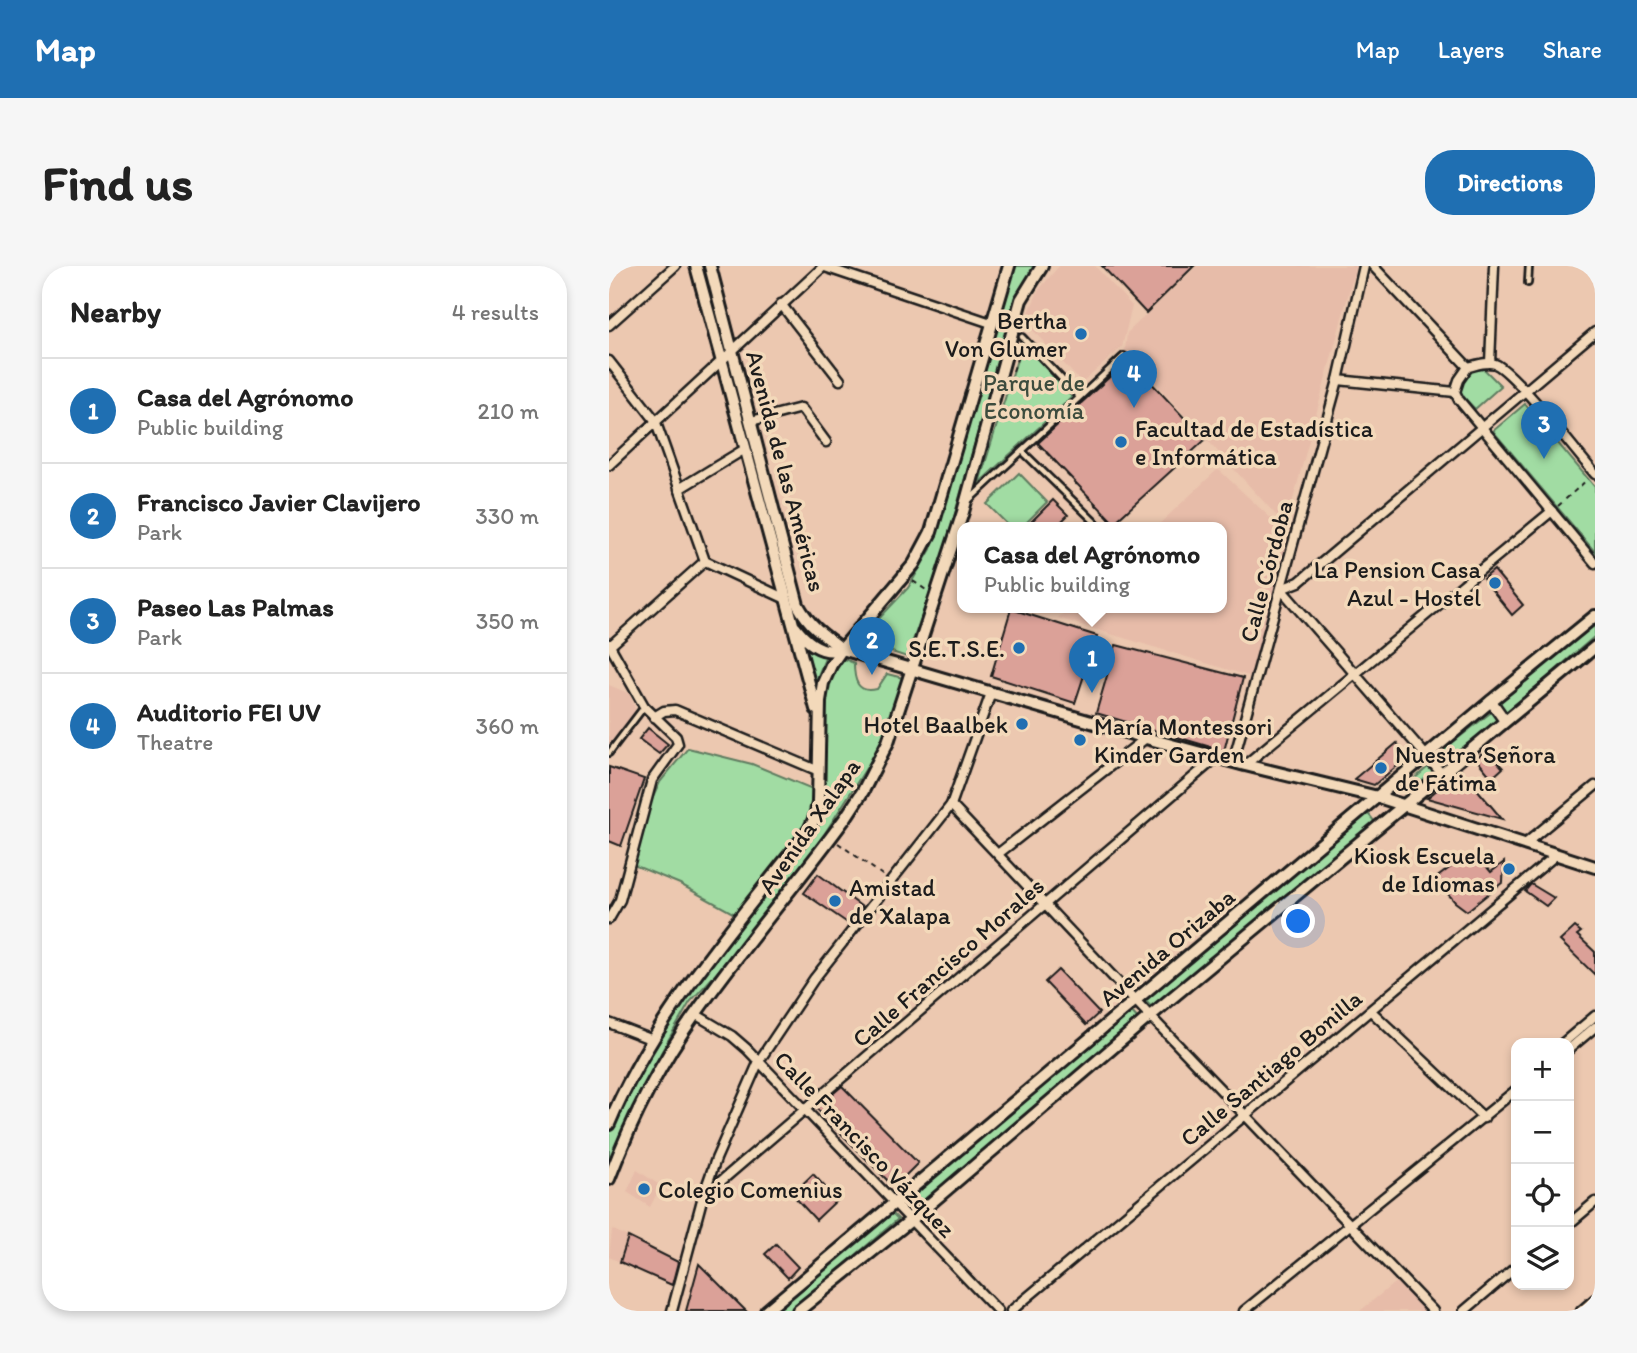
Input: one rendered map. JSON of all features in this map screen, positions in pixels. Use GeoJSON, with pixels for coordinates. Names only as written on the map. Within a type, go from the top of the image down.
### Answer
{"type":"FeatureCollection","features":[{"type":"Feature","properties":{"kind":"main road","name":"Avenida de las Américas"},"geometry":{"type":"LineString","coordinates":[[696,266],[820,723]]}},
{"type":"Feature","properties":{"kind":"main road","name":"Avenida de las Américas"},"geometry":{"type":"LineString","coordinates":[[710,266],[798,605],[814,629],[842,649]]}},
{"type":"Feature","properties":{"kind":"main road","name":"Avenida Xalapa"},"geometry":{"type":"LineString","coordinates":[[609,1124],[653,1040],[676,1003],[809,830],[818,803],[820,701],[823,682],[842,649],[915,564],[931,532],[1009,266]]}},
{"type":"Feature","properties":{"kind":"main road","name":"Avenida Xalapa"},"geometry":{"type":"LineString","coordinates":[[959,522],[1021,300],[1042,266]]}},
{"type":"Feature","properties":{"kind":"main road","name":"Avenida Xalapa"},"geometry":{"type":"LineString","coordinates":[[609,1179],[632,1122],[672,1049],[695,1014],[831,838],[863,792],[884,750],[957,529]]}},
{"type":"Feature","properties":{"kind":"main road","name":"Avenida Orizaba"},"geometry":{"type":"LineString","coordinates":[[766,1311],[1595,616]]}},
{"type":"Feature","properties":{"kind":"main road","name":"Avenida de las Américas"},"geometry":{"type":"LineString","coordinates":[[791,622],[808,641],[821,650],[831,652],[842,649]]}},
{"type":"Feature","properties":{"kind":"main road","name":"Avenida Orizaba"},"geometry":{"type":"LineString","coordinates":[[798,1311],[911,1220],[1150,1016],[1595,647]]}},
{"type":"Feature","properties":{"kind":"main road"},"geometry":{"type":"LineString","coordinates":[[842,649],[1146,738],[1378,797],[1595,867]]}},
{"type":"Feature","properties":{"kind":"street"},"geometry":{"type":"LineString","coordinates":[[609,325],[675,266]]}},
{"type":"Feature","properties":{"kind":"street"},"geometry":{"type":"LineString","coordinates":[[609,465],[823,266],[991,323]]}},
{"type":"Feature","properties":{"kind":"street","name":"Calle Córdoba"},"geometry":{"type":"LineString","coordinates":[[1233,762],[1338,380],[1364,266]]}},
{"type":"Feature","properties":{"kind":"street"},"geometry":{"type":"LineString","coordinates":[[1373,266],[1468,367]]}},
{"type":"Feature","properties":{"kind":"street"},"geometry":{"type":"LineString","coordinates":[[1490,363],[1494,266]]}},
{"type":"Feature","properties":{"kind":"street"},"geometry":{"type":"LineString","coordinates":[[781,304],[840,380]]}},
{"type":"Feature","properties":{"kind":"street"},"geometry":{"type":"LineString","coordinates":[[1441,774],[1281,589],[1299,582],[1595,332]]}},
{"type":"Feature","properties":{"kind":"street"},"geometry":{"type":"LineString","coordinates":[[609,361],[655,420],[705,561],[786,599]]}},
{"type":"Feature","properties":{"kind":"street"},"geometry":{"type":"LineString","coordinates":[[1455,392],[1468,367],[1490,363],[1499,365],[1526,392],[1595,474]]}},
{"type":"Feature","properties":{"kind":"street"},"geometry":{"type":"LineString","coordinates":[[1338,380],[1455,392],[1595,563]]}},
{"type":"Feature","properties":{"kind":"street"},"geometry":{"type":"LineString","coordinates":[[751,421],[801,408],[826,442]]}},
{"type":"Feature","properties":{"kind":"street"},"geometry":{"type":"LineString","coordinates":[[679,489],[745,449]]}},
{"type":"Feature","properties":{"kind":"street"},"geometry":{"type":"LineString","coordinates":[[1245,765],[1552,511]]}},
{"type":"Feature","properties":{"kind":"street"},"geometry":{"type":"LineString","coordinates":[[609,919],[620,900],[652,780],[678,744],[676,737],[644,706],[609,645],[705,561]]}},
{"type":"Feature","properties":{"kind":"street"},"geometry":{"type":"LineString","coordinates":[[672,1311],[703,1196],[716,1159],[759,1061],[814,979],[951,805],[991,693]]}},
{"type":"Feature","properties":{"kind":"street"},"geometry":{"type":"LineString","coordinates":[[1491,701],[1505,720]]}},
{"type":"Feature","properties":{"kind":"street"},"geometry":{"type":"LineString","coordinates":[[654,717],[664,711],[675,710],[819,771]]}},
{"type":"Feature","properties":{"kind":"street"},"geometry":{"type":"LineString","coordinates":[[999,853],[1146,738]]}},
{"type":"Feature","properties":{"kind":"street","name":"Calle Francisco Morales"},"geometry":{"type":"LineString","coordinates":[[703,1196],[1217,757]]}},
{"type":"Feature","properties":{"kind":"street"},"geometry":{"type":"LineString","coordinates":[[1525,844],[1595,786]]}},
{"type":"Feature","properties":{"kind":"street"},"geometry":{"type":"LineString","coordinates":[[951,805],[1433,1311]]}},
{"type":"Feature","properties":{"kind":"street","name":"Calle Santiago Bonilla"},"geometry":{"type":"LineString","coordinates":[[1011,1311],[1556,855]]}},
{"type":"Feature","properties":{"kind":"street"},"geometry":{"type":"LineString","coordinates":[[1371,1011],[1484,1118]]}},
{"type":"Feature","properties":{"kind":"street","name":"Calle Francisco Vázquez"},"geometry":{"type":"LineString","coordinates":[[695,1014],[732,1036],[759,1061],[998,1311]]}},
{"type":"Feature","properties":{"kind":"street"},"geometry":{"type":"LineString","coordinates":[[1569,1038],[1595,1016]]}},
{"type":"Feature","properties":{"kind":"street"},"geometry":{"type":"LineString","coordinates":[[609,1023],[653,1040]]}},
{"type":"Feature","properties":{"kind":"street"},"geometry":{"type":"LineString","coordinates":[[1574,1045],[1595,1027]]}},
{"type":"Feature","properties":{"kind":"street"},"geometry":{"type":"LineString","coordinates":[[1244,1311],[1511,1094]]}},
{"type":"Feature","properties":{"kind":"street"},"geometry":{"type":"LineString","coordinates":[[1574,1220],[1595,1202]]}},
{"type":"Feature","properties":{"kind":"street"},"geometry":{"type":"LineString","coordinates":[[1464,1311],[1511,1271]]}},
{"type":"Feature","properties":{"kind":"street"},"geometry":{"type":"LineString","coordinates":[[1581,1311],[1595,1299]]}},
{"type":"Feature","properties":{"kind":"lane"},"geometry":{"type":"LineString","coordinates":[[1528,282],[1529,266]]}},
{"type":"Feature","properties":{"kind":"lane"},"geometry":{"type":"LineString","coordinates":[[1022,340],[1079,397]]}},
{"type":"Feature","properties":{"kind":"lane"},"geometry":{"type":"LineString","coordinates":[[965,504],[1124,356]]}},
{"type":"Feature","properties":{"kind":"lane"},"geometry":{"type":"LineString","coordinates":[[1022,451],[1095,522]]}},
{"type":"Feature","properties":{"kind":"lane"},"geometry":{"type":"LineString","coordinates":[[609,753],[644,706]]}},
{"type":"Feature","properties":{"kind":"path"},"geometry":{"type":"LineString","coordinates":[[1010,381],[1022,340]]}},
{"type":"Feature","properties":{"kind":"path"},"geometry":{"type":"LineString","coordinates":[[1037,443],[1112,522]]}},
{"type":"Feature","properties":{"kind":"path"},"geometry":{"type":"LineString","coordinates":[[1552,511],[1595,474]]}},
{"type":"Feature","properties":{"kind":"path"},"geometry":{"type":"LineString","coordinates":[[905,576],[936,596]]}},
{"type":"Feature","properties":{"kind":"path"},"geometry":{"type":"LineString","coordinates":[[831,838],[891,882]]}},
{"type":"Feature","properties":{"kind":"shaded area","name":"Bertha Von Glumer"},"geometry":{"type":"Polygon","coordinates":[[[1059,266],[1095,266],[1132,306],[1122,347],[1082,383],[1025,322],[1038,291],[1059,266]]]}},
{"type":"Feature","properties":{"kind":"shaded area"},"geometry":{"type":"Polygon","coordinates":[[[1197,266],[1356,266],[1286,526],[1125,350],[1127,333],[1197,266]]]}},
{"type":"Feature","properties":{"kind":"shaded area"},"geometry":{"type":"Polygon","coordinates":[[[1218,469],[1291,537],[1252,677],[1058,618],[1063,613],[1227,613],[1227,522],[1161,522],[1218,469]]]}},
{"type":"Feature","properties":{"kind":"shaded area"},"geometry":{"type":"Polygon","coordinates":[[[609,685],[630,694],[636,712],[609,744],[609,685]]]}},
{"type":"Feature","properties":{"kind":"shaded area","name":"Colegio Comenius"},"geometry":{"type":"Polygon","coordinates":[[[637,1170],[661,1186],[650,1207],[627,1192],[637,1170]]]}},
{"type":"Feature","properties":{"kind":"shaded area"},"geometry":{"type":"Polygon","coordinates":[[[612,1229],[628,1237],[620,1262],[609,1257],[612,1229]]]}},
{"type":"Feature","properties":{"kind":"shaded area"},"geometry":{"type":"Polygon","coordinates":[[[1398,1280],[1427,1311],[1360,1311],[1398,1280]]]}},
{"type":"Feature","properties":{"kind":"green space"},"geometry":{"type":"Polygon","coordinates":[[[1012,266],[1038,266],[1012,311],[943,556],[907,657],[858,641],[908,588],[931,549],[1012,266]]]}},
{"type":"Feature","properties":{"kind":"green space","name":"Parque de Economía"},"geometry":{"type":"Polygon","coordinates":[[[1022,343],[1072,397],[979,483],[1022,343]]]}},
{"type":"Feature","properties":{"kind":"green space"},"geometry":{"type":"Polygon","coordinates":[[[1484,369],[1501,386],[1475,409],[1459,392],[1462,380],[1472,370],[1484,369]]]}},
{"type":"Feature","properties":{"kind":"green space"},"geometry":{"type":"Polygon","coordinates":[[[1525,404],[1595,487],[1595,552],[1493,431],[1525,404]]]}},
{"type":"Feature","properties":{"kind":"green space"},"geometry":{"type":"Polygon","coordinates":[[[1019,473],[1047,502],[1027,522],[1005,522],[987,504],[1019,473]]]}},
{"type":"Feature","properties":{"kind":"green space"},"geometry":{"type":"Polygon","coordinates":[[[1595,621],[1595,636],[1506,713],[1497,702],[1595,621]]]}},
{"type":"Feature","properties":{"kind":"green space"},"geometry":{"type":"Polygon","coordinates":[[[799,645],[826,656],[813,697],[799,645]]]}},
{"type":"Feature","properties":{"kind":"green space"},"geometry":{"type":"Polygon","coordinates":[[[844,659],[854,663],[856,680],[865,689],[877,689],[887,674],[903,678],[879,748],[825,833],[756,930],[690,1002],[662,1051],[609,1161],[609,1122],[683,999],[815,827],[824,808],[822,740],[826,694],[832,676],[844,659]]]}},
{"type":"Feature","properties":{"kind":"green space"},"geometry":{"type":"Polygon","coordinates":[[[1494,710],[1500,719],[1441,768],[1433,758],[1494,710]]]}},
{"type":"Feature","properties":{"kind":"green space"},"geometry":{"type":"Polygon","coordinates":[[[688,748],[752,764],[820,792],[816,813],[740,917],[680,884],[631,864],[643,819],[660,782],[688,748]]]}},
{"type":"Feature","properties":{"kind":"green space"},"geometry":{"type":"Polygon","coordinates":[[[1428,767],[1437,777],[1411,799],[1401,790],[1428,767]]]}},
{"type":"Feature","properties":{"kind":"green space"},"geometry":{"type":"Polygon","coordinates":[[[1366,811],[1375,822],[1153,1009],[1145,1000],[1366,811]]]}},
{"type":"Feature","properties":{"kind":"green space"},"geometry":{"type":"Polygon","coordinates":[[[1130,1010],[1139,1020],[913,1211],[903,1200],[1130,1010]]]}},
{"type":"Feature","properties":{"kind":"green space"},"geometry":{"type":"Polygon","coordinates":[[[890,1211],[898,1219],[790,1311],[771,1311],[890,1211]]]}},
{"type":"Feature","properties":{"kind":"building"},"geometry":{"type":"Polygon","coordinates":[[[1102,266],[1194,266],[1146,313],[1102,266]]]}},
{"type":"Feature","properties":{"kind":"building","name":"Facultad de Estadística e Informática"},"geometry":{"type":"Polygon","coordinates":[[[1129,359],[1205,440],[1115,522],[1038,443],[1129,359]]]}},
{"type":"Feature","properties":{"kind":"building"},"geometry":{"type":"Polygon","coordinates":[[[1053,500],[1068,515],[1061,522],[1031,522],[1053,500]]]}},
{"type":"Feature","properties":{"kind":"building"},"geometry":{"type":"Polygon","coordinates":[[[1494,570],[1523,605],[1512,615],[1483,579],[1494,570]]]}},
{"type":"Feature","properties":{"kind":"building"},"geometry":{"type":"Polygon","coordinates":[[[1010,613],[1024,613],[1097,636],[1075,703],[991,676],[1010,613]]]}},
{"type":"Feature","properties":{"kind":"building"},"geometry":{"type":"Polygon","coordinates":[[[1116,645],[1243,678],[1224,751],[1096,713],[1116,645]]]}},
{"type":"Feature","properties":{"kind":"building"},"geometry":{"type":"Polygon","coordinates":[[[648,728],[668,744],[659,754],[639,739],[648,728]]]}},
{"type":"Feature","properties":{"kind":"building","name":"Nuestra Señora de Fátima"},"geometry":{"type":"Polygon","coordinates":[[[1397,743],[1408,757],[1374,785],[1354,779],[1397,743]]]}},
{"type":"Feature","properties":{"kind":"building"},"geometry":{"type":"Polygon","coordinates":[[[1487,750],[1503,768],[1492,778],[1476,759],[1487,750]]]}},
{"type":"Feature","properties":{"kind":"building"},"geometry":{"type":"Polygon","coordinates":[[[609,767],[644,779],[621,846],[609,841],[609,767]]]}},
{"type":"Feature","properties":{"kind":"building"},"geometry":{"type":"Polygon","coordinates":[[[1461,770],[1502,819],[1427,798],[1461,770]]]}},
{"type":"Feature","properties":{"kind":"building"},"geometry":{"type":"Polygon","coordinates":[[[1460,860],[1481,860],[1491,872],[1504,862],[1503,882],[1467,911],[1455,902],[1435,879],[1460,860]]]}},
{"type":"Feature","properties":{"kind":"building","name":"Amistad de Xalapa"},"geometry":{"type":"Polygon","coordinates":[[[818,874],[862,907],[849,924],[804,893],[818,874]]]}},
{"type":"Feature","properties":{"kind":"building"},"geometry":{"type":"Polygon","coordinates":[[[1531,884],[1554,898],[1546,906],[1525,891],[1531,884]]]}},
{"type":"Feature","properties":{"kind":"building"},"geometry":{"type":"Polygon","coordinates":[[[1575,927],[1581,932],[1577,935],[1595,952],[1595,975],[1560,941],[1575,927]]]}},
{"type":"Feature","properties":{"kind":"building"},"geometry":{"type":"Polygon","coordinates":[[[1058,970],[1099,1013],[1086,1025],[1045,982],[1058,970]]]}},
{"type":"Feature","properties":{"kind":"building"},"geometry":{"type":"Polygon","coordinates":[[[842,1086],[918,1163],[894,1187],[816,1108],[842,1086]]]}},
{"type":"Feature","properties":{"kind":"building"},"geometry":{"type":"Polygon","coordinates":[[[813,1174],[837,1200],[816,1220],[792,1194],[813,1174]]]}},
{"type":"Feature","properties":{"kind":"building"},"geometry":{"type":"Polygon","coordinates":[[[628,1237],[678,1262],[672,1285],[620,1262],[628,1237]]]}},
{"type":"Feature","properties":{"kind":"building"},"geometry":{"type":"Polygon","coordinates":[[[776,1244],[798,1267],[788,1278],[765,1254],[776,1244]]]}},
{"type":"Feature","properties":{"kind":"building"},"geometry":{"type":"Polygon","coordinates":[[[699,1264],[746,1311],[686,1311],[699,1264]]]}},
{"type":"Feature","properties":{"kind":"place","name":"Bertha Von Glumer"},"geometry":{"type":"Point","coordinates":[1081,334]}},
{"type":"Feature","properties":{"kind":"place","name":"Auditorio FEI UV"},"geometry":{"type":"Point","coordinates":[1134,408]}},
{"type":"Feature","properties":{"kind":"place","name":"Facultad de Estadística e Informática"},"geometry":{"type":"Point","coordinates":[1121,442]}},
{"type":"Feature","properties":{"kind":"place","name":"Paseo Las Palmas"},"geometry":{"type":"Point","coordinates":[1544,459]}},
{"type":"Feature","properties":{"kind":"place","name":"La Pension Casa Azul - Hostel"},"geometry":{"type":"Point","coordinates":[1495,583]}},
{"type":"Feature","properties":{"kind":"place","name":"S.E.T.S.E."},"geometry":{"type":"Point","coordinates":[1019,648]}},
{"type":"Feature","properties":{"kind":"place","name":"Francisco Javier Clavijero"},"geometry":{"type":"Point","coordinates":[872,675]}},
{"type":"Feature","properties":{"kind":"place","name":"Casa del Agrónomo"},"geometry":{"type":"Point","coordinates":[1092,693]}},
{"type":"Feature","properties":{"kind":"place","name":"Hotel Baalbek"},"geometry":{"type":"Point","coordinates":[1022,724]}},
{"type":"Feature","properties":{"kind":"place","name":"María Montessori Kinder Garden"},"geometry":{"type":"Point","coordinates":[1080,740]}},
{"type":"Feature","properties":{"kind":"place","name":"Nuestra Señora de Fátima"},"geometry":{"type":"Point","coordinates":[1381,768]}},
{"type":"Feature","properties":{"kind":"place","name":"Kiosk Escuela de Idiomas"},"geometry":{"type":"Point","coordinates":[1509,869]}},
{"type":"Feature","properties":{"kind":"place","name":"Amistad de Xalapa"},"geometry":{"type":"Point","coordinates":[835,901]}},
{"type":"Feature","properties":{"kind":"place","name":"Colegio Comenius"},"geometry":{"type":"Point","coordinates":[644,1189]}}]}
